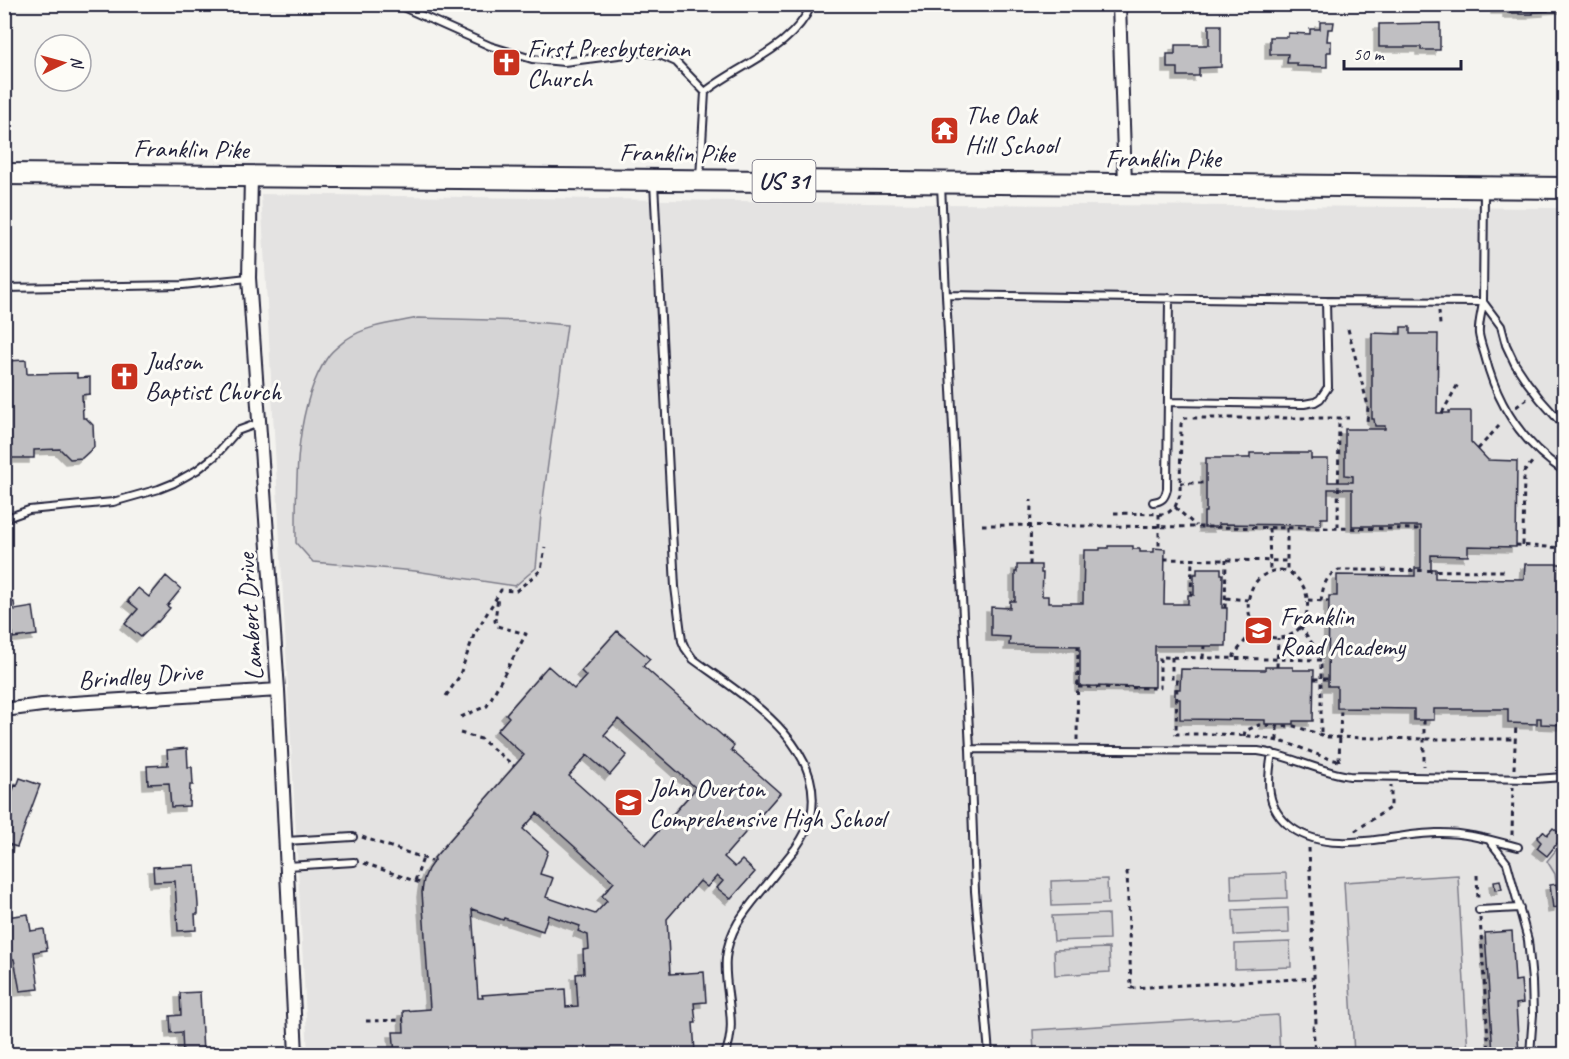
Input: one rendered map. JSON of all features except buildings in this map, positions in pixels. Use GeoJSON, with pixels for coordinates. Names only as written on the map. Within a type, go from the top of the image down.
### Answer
{"type":"FeatureCollection","features":[{"type":"Feature","properties":{"kind":"main road","name":"Franklin Pike"},"geometry":{"type":"LineString","coordinates":[[4,174],[1564,188]]}},
{"type":"Feature","properties":{"kind":"street"},"geometry":{"type":"LineString","coordinates":[[1119,4],[1125,184]]}},
{"type":"Feature","properties":{"kind":"street","name":"Lambert Drive"},"geometry":{"type":"LineString","coordinates":[[251,177],[249,278],[278,690],[296,1054]]}},
{"type":"Feature","properties":{"kind":"street","name":"Brindley Drive"},"geometry":{"type":"LineString","coordinates":[[4,710],[42,705],[278,690]]}},
{"type":"Feature","properties":{"kind":"lane"},"geometry":{"type":"LineString","coordinates":[[396,4],[490,46],[532,59],[564,62],[642,52],[660,54],[676,62],[705,92]]}},
{"type":"Feature","properties":{"kind":"lane"},"geometry":{"type":"LineString","coordinates":[[700,180],[705,92],[718,81],[789,38],[801,25],[812,4]]}},
{"type":"Feature","properties":{"kind":"lane"},"geometry":{"type":"LineString","coordinates":[[654,180],[673,551],[682,641],[693,659],[766,714],[791,741],[807,768],[812,791],[811,816],[803,837],[739,920],[729,942],[726,959],[731,1033],[724,1054]]}},
{"type":"Feature","properties":{"kind":"lane"},"geometry":{"type":"LineString","coordinates":[[941,183],[962,573],[975,891],[989,1054]]}},
{"type":"Feature","properties":{"kind":"lane"},"geometry":{"type":"LineString","coordinates":[[1484,187],[1483,302],[1479,333],[1488,366],[1502,403],[1516,426],[1530,443],[1564,471]]}},
{"type":"Feature","properties":{"kind":"lane"},"geometry":{"type":"LineString","coordinates":[[4,288],[183,285],[249,278]]}},
{"type":"Feature","properties":{"kind":"lane"},"geometry":{"type":"LineString","coordinates":[[946,295],[1483,302]]}},
{"type":"Feature","properties":{"kind":"lane"},"geometry":{"type":"LineString","coordinates":[[1153,502],[1159,502],[1166,494],[1169,298]]}},
{"type":"Feature","properties":{"kind":"lane"},"geometry":{"type":"LineString","coordinates":[[1168,402],[1304,404],[1320,399],[1328,387],[1326,301]]}},
{"type":"Feature","properties":{"kind":"lane"},"geometry":{"type":"LineString","coordinates":[[1483,302],[1501,326],[1506,345],[1515,364],[1540,399],[1564,426]]}},
{"type":"Feature","properties":{"kind":"lane"},"geometry":{"type":"LineString","coordinates":[[4,519],[29,510],[113,502],[159,489],[174,483],[207,463],[237,431],[259,423]]}},
{"type":"Feature","properties":{"kind":"lane"},"geometry":{"type":"LineString","coordinates":[[970,749],[1240,750],[1272,753],[1339,774],[1362,777],[1535,779],[1564,777]]}},
{"type":"Feature","properties":{"kind":"lane"},"geometry":{"type":"LineString","coordinates":[[1272,753],[1268,779],[1275,811],[1288,825],[1309,837],[1330,842],[1437,833],[1463,834],[1518,847]]}},
{"type":"Feature","properties":{"kind":"lane"},"geometry":{"type":"LineString","coordinates":[[285,841],[353,837]]}},
{"type":"Feature","properties":{"kind":"lane"},"geometry":{"type":"LineString","coordinates":[[1489,840],[1507,863],[1528,940],[1533,1014],[1530,1054]]}},
{"type":"Feature","properties":{"kind":"lane"},"geometry":{"type":"LineString","coordinates":[[287,866],[354,861]]}},
{"type":"Feature","properties":{"kind":"lane"},"geometry":{"type":"LineString","coordinates":[[1479,910],[1520,908]]}},
{"type":"Feature","properties":{"kind":"path"},"geometry":{"type":"LineString","coordinates":[[1348,329],[1368,406],[1367,423]]}},
{"type":"Feature","properties":{"kind":"path"},"geometry":{"type":"LineString","coordinates":[[1442,413],[1458,384]]}},
{"type":"Feature","properties":{"kind":"path"},"geometry":{"type":"LineString","coordinates":[[1114,513],[1165,514],[1175,507],[1180,497],[1181,424],[1185,418],[1349,418]]}},
{"type":"Feature","properties":{"kind":"path"},"geometry":{"type":"LineString","coordinates":[[1338,528],[1339,418]]}},
{"type":"Feature","properties":{"kind":"path"},"geometry":{"type":"LineString","coordinates":[[1478,449],[1499,426]]}},
{"type":"Feature","properties":{"kind":"path"},"geometry":{"type":"LineString","coordinates":[[1523,545],[1524,472],[1533,461]]}},
{"type":"Feature","properties":{"kind":"path"},"geometry":{"type":"LineString","coordinates":[[1180,483],[1206,483]]}},
{"type":"Feature","properties":{"kind":"path"},"geometry":{"type":"LineString","coordinates":[[1030,565],[1031,500]]}},
{"type":"Feature","properties":{"kind":"path"},"geometry":{"type":"LineString","coordinates":[[1175,507],[1197,527]]}},
{"type":"Feature","properties":{"kind":"path"},"geometry":{"type":"LineString","coordinates":[[1159,514],[1159,548]]}},
{"type":"Feature","properties":{"kind":"path"},"geometry":{"type":"LineString","coordinates":[[982,525],[1421,529]]}},
{"type":"Feature","properties":{"kind":"path"},"geometry":{"type":"LineString","coordinates":[[1269,528],[1270,571]]}},
{"type":"Feature","properties":{"kind":"path"},"geometry":{"type":"LineString","coordinates":[[1287,528],[1287,572]]}},
{"type":"Feature","properties":{"kind":"path"},"geometry":{"type":"LineString","coordinates":[[1516,545],[1564,548]]}},
{"type":"Feature","properties":{"kind":"path"},"geometry":{"type":"LineString","coordinates":[[446,696],[459,677],[474,635],[501,590],[516,591],[541,570],[544,547]]}},
{"type":"Feature","properties":{"kind":"path"},"geometry":{"type":"LineString","coordinates":[[1164,559],[1287,561]]}},
{"type":"Feature","properties":{"kind":"path"},"geometry":{"type":"LineString","coordinates":[[1191,595],[1192,560]]}},
{"type":"Feature","properties":{"kind":"path"},"geometry":{"type":"LineString","coordinates":[[1225,608],[1226,560]]}},
{"type":"Feature","properties":{"kind":"path"},"geometry":{"type":"LineString","coordinates":[[1281,570],[1287,572],[1295,576],[1306,590],[1308,600],[1306,617],[1290,634],[1278,638],[1267,635],[1256,627],[1250,616],[1248,600],[1255,582],[1263,574],[1281,570]]}},
{"type":"Feature","properties":{"kind":"path"},"geometry":{"type":"LineString","coordinates":[[1321,601],[1325,582],[1331,574],[1339,570],[1506,571]]}},
{"type":"Feature","properties":{"kind":"path"},"geometry":{"type":"LineString","coordinates":[[461,717],[487,706],[526,634],[497,626],[495,621],[499,594]]}},
{"type":"Feature","properties":{"kind":"path"},"geometry":{"type":"LineString","coordinates":[[1225,598],[1248,600]]}},
{"type":"Feature","properties":{"kind":"path"},"geometry":{"type":"LineString","coordinates":[[1308,600],[1329,601]]}},
{"type":"Feature","properties":{"kind":"path"},"geometry":{"type":"LineString","coordinates":[[1300,626],[1321,656],[1321,735]]}},
{"type":"Feature","properties":{"kind":"path"},"geometry":{"type":"LineString","coordinates":[[1234,658],[1256,627]]}},
{"type":"Feature","properties":{"kind":"path"},"geometry":{"type":"LineString","coordinates":[[1277,667],[1278,638]]}},
{"type":"Feature","properties":{"kind":"path"},"geometry":{"type":"LineString","coordinates":[[1077,749],[1078,646]]}},
{"type":"Feature","properties":{"kind":"path"},"geometry":{"type":"LineString","coordinates":[[1203,646],[1203,658]]}},
{"type":"Feature","properties":{"kind":"path"},"geometry":{"type":"LineString","coordinates":[[1078,687],[1160,688],[1157,666],[1160,657],[1321,660]]}},
{"type":"Feature","properties":{"kind":"path"},"geometry":{"type":"LineString","coordinates":[[1172,657],[1172,681],[1177,681],[1176,734],[1228,735],[1277,740],[1339,761]]}},
{"type":"Feature","properties":{"kind":"path"},"geometry":{"type":"LineString","coordinates":[[1314,679],[1329,679]]}},
{"type":"Feature","properties":{"kind":"path"},"geometry":{"type":"LineString","coordinates":[[1339,774],[1341,708]]}},
{"type":"Feature","properties":{"kind":"path"},"geometry":{"type":"LineString","coordinates":[[1424,720],[1424,777]]}},
{"type":"Feature","properties":{"kind":"path"},"geometry":{"type":"LineString","coordinates":[[1244,736],[1245,731],[1259,725],[1294,726],[1328,737],[1514,740]]}},
{"type":"Feature","properties":{"kind":"path"},"geometry":{"type":"LineString","coordinates":[[1277,726],[1277,740]]}},
{"type":"Feature","properties":{"kind":"path"},"geometry":{"type":"LineString","coordinates":[[460,733],[482,739],[514,766]]}},
{"type":"Feature","properties":{"kind":"path"},"geometry":{"type":"LineString","coordinates":[[1353,841],[1353,832],[1391,807],[1391,777]]}},
{"type":"Feature","properties":{"kind":"path"},"geometry":{"type":"LineString","coordinates":[[362,837],[432,861]]}},
{"type":"Feature","properties":{"kind":"path"},"geometry":{"type":"LineString","coordinates":[[1309,837],[1316,1024],[1313,1024],[1315,1054]]}},
{"type":"Feature","properties":{"kind":"path"},"geometry":{"type":"LineString","coordinates":[[415,881],[423,858]]}},
{"type":"Feature","properties":{"kind":"path"},"geometry":{"type":"LineString","coordinates":[[354,861],[423,884]]}},
{"type":"Feature","properties":{"kind":"path"},"geometry":{"type":"LineString","coordinates":[[1127,871],[1131,988],[1314,978]]}},
{"type":"Feature","properties":{"kind":"path"},"geometry":{"type":"LineString","coordinates":[[1477,874],[1489,1054]]}},
{"type":"Feature","properties":{"kind":"path"},"geometry":{"type":"LineString","coordinates":[[366,1022],[404,1020]]}},
{"type":"Feature","properties":{"kind":"shaded area"},"geometry":{"type":"Polygon","coordinates":[[[261,194],[931,204],[1564,208],[1564,1054],[308,1054],[261,194]]]}},
{"type":"Feature","properties":{"kind":"shaded area"},"geometry":{"type":"Polygon","coordinates":[[[418,318],[522,321],[567,325],[536,568],[515,586],[415,571],[313,562],[296,543],[299,448],[308,400],[316,378],[331,353],[355,334],[381,325],[418,318]]]}},
{"type":"Feature","properties":{"kind":"shaded area"},"geometry":{"type":"Polygon","coordinates":[[[1564,840],[1564,956],[1555,874],[1547,861],[1564,840]]]}},
{"type":"Feature","properties":{"kind":"shaded area"},"geometry":{"type":"Polygon","coordinates":[[[1286,873],[1287,898],[1232,900],[1231,875],[1286,873]]]}},
{"type":"Feature","properties":{"kind":"shaded area"},"geometry":{"type":"Polygon","coordinates":[[[1458,875],[1468,1054],[1354,1054],[1344,882],[1458,875]]]}},
{"type":"Feature","properties":{"kind":"shaded area"},"geometry":{"type":"Polygon","coordinates":[[[1107,879],[1108,904],[1052,906],[1051,881],[1107,879]]]}},
{"type":"Feature","properties":{"kind":"shaded area"},"geometry":{"type":"Polygon","coordinates":[[[1288,908],[1289,933],[1234,935],[1233,910],[1288,908]]]}},
{"type":"Feature","properties":{"kind":"shaded area"},"geometry":{"type":"Polygon","coordinates":[[[1108,914],[1109,939],[1054,941],[1052,916],[1108,914]]]}},
{"type":"Feature","properties":{"kind":"shaded area"},"geometry":{"type":"Polygon","coordinates":[[[1290,942],[1291,967],[1235,969],[1235,944],[1290,942]]]}},
{"type":"Feature","properties":{"kind":"shaded area"},"geometry":{"type":"Polygon","coordinates":[[[1109,948],[1110,972],[1055,975],[1054,950],[1109,948]]]}},
{"type":"Feature","properties":{"kind":"shaded area"},"geometry":{"type":"Polygon","coordinates":[[[1278,1015],[1280,1054],[1034,1054],[1033,1030],[1278,1015]]]}},
{"type":"Feature","properties":{"kind":"place","name":"First Presbyterian Church"},"geometry":{"type":"Point","coordinates":[506,63]}},
{"type":"Feature","properties":{"kind":"place","name":"The Oak Hill School"},"geometry":{"type":"Point","coordinates":[944,130]}},
{"type":"Feature","properties":{"kind":"place","name":"Judson Baptist Church"},"geometry":{"type":"Point","coordinates":[124,376]}},
{"type":"Feature","properties":{"kind":"place","name":"Franklin Road Academy"},"geometry":{"type":"Point","coordinates":[1259,631]}},
{"type":"Feature","properties":{"kind":"place","name":"John Overton Comprehensive High School"},"geometry":{"type":"Point","coordinates":[628,803]}}]}
